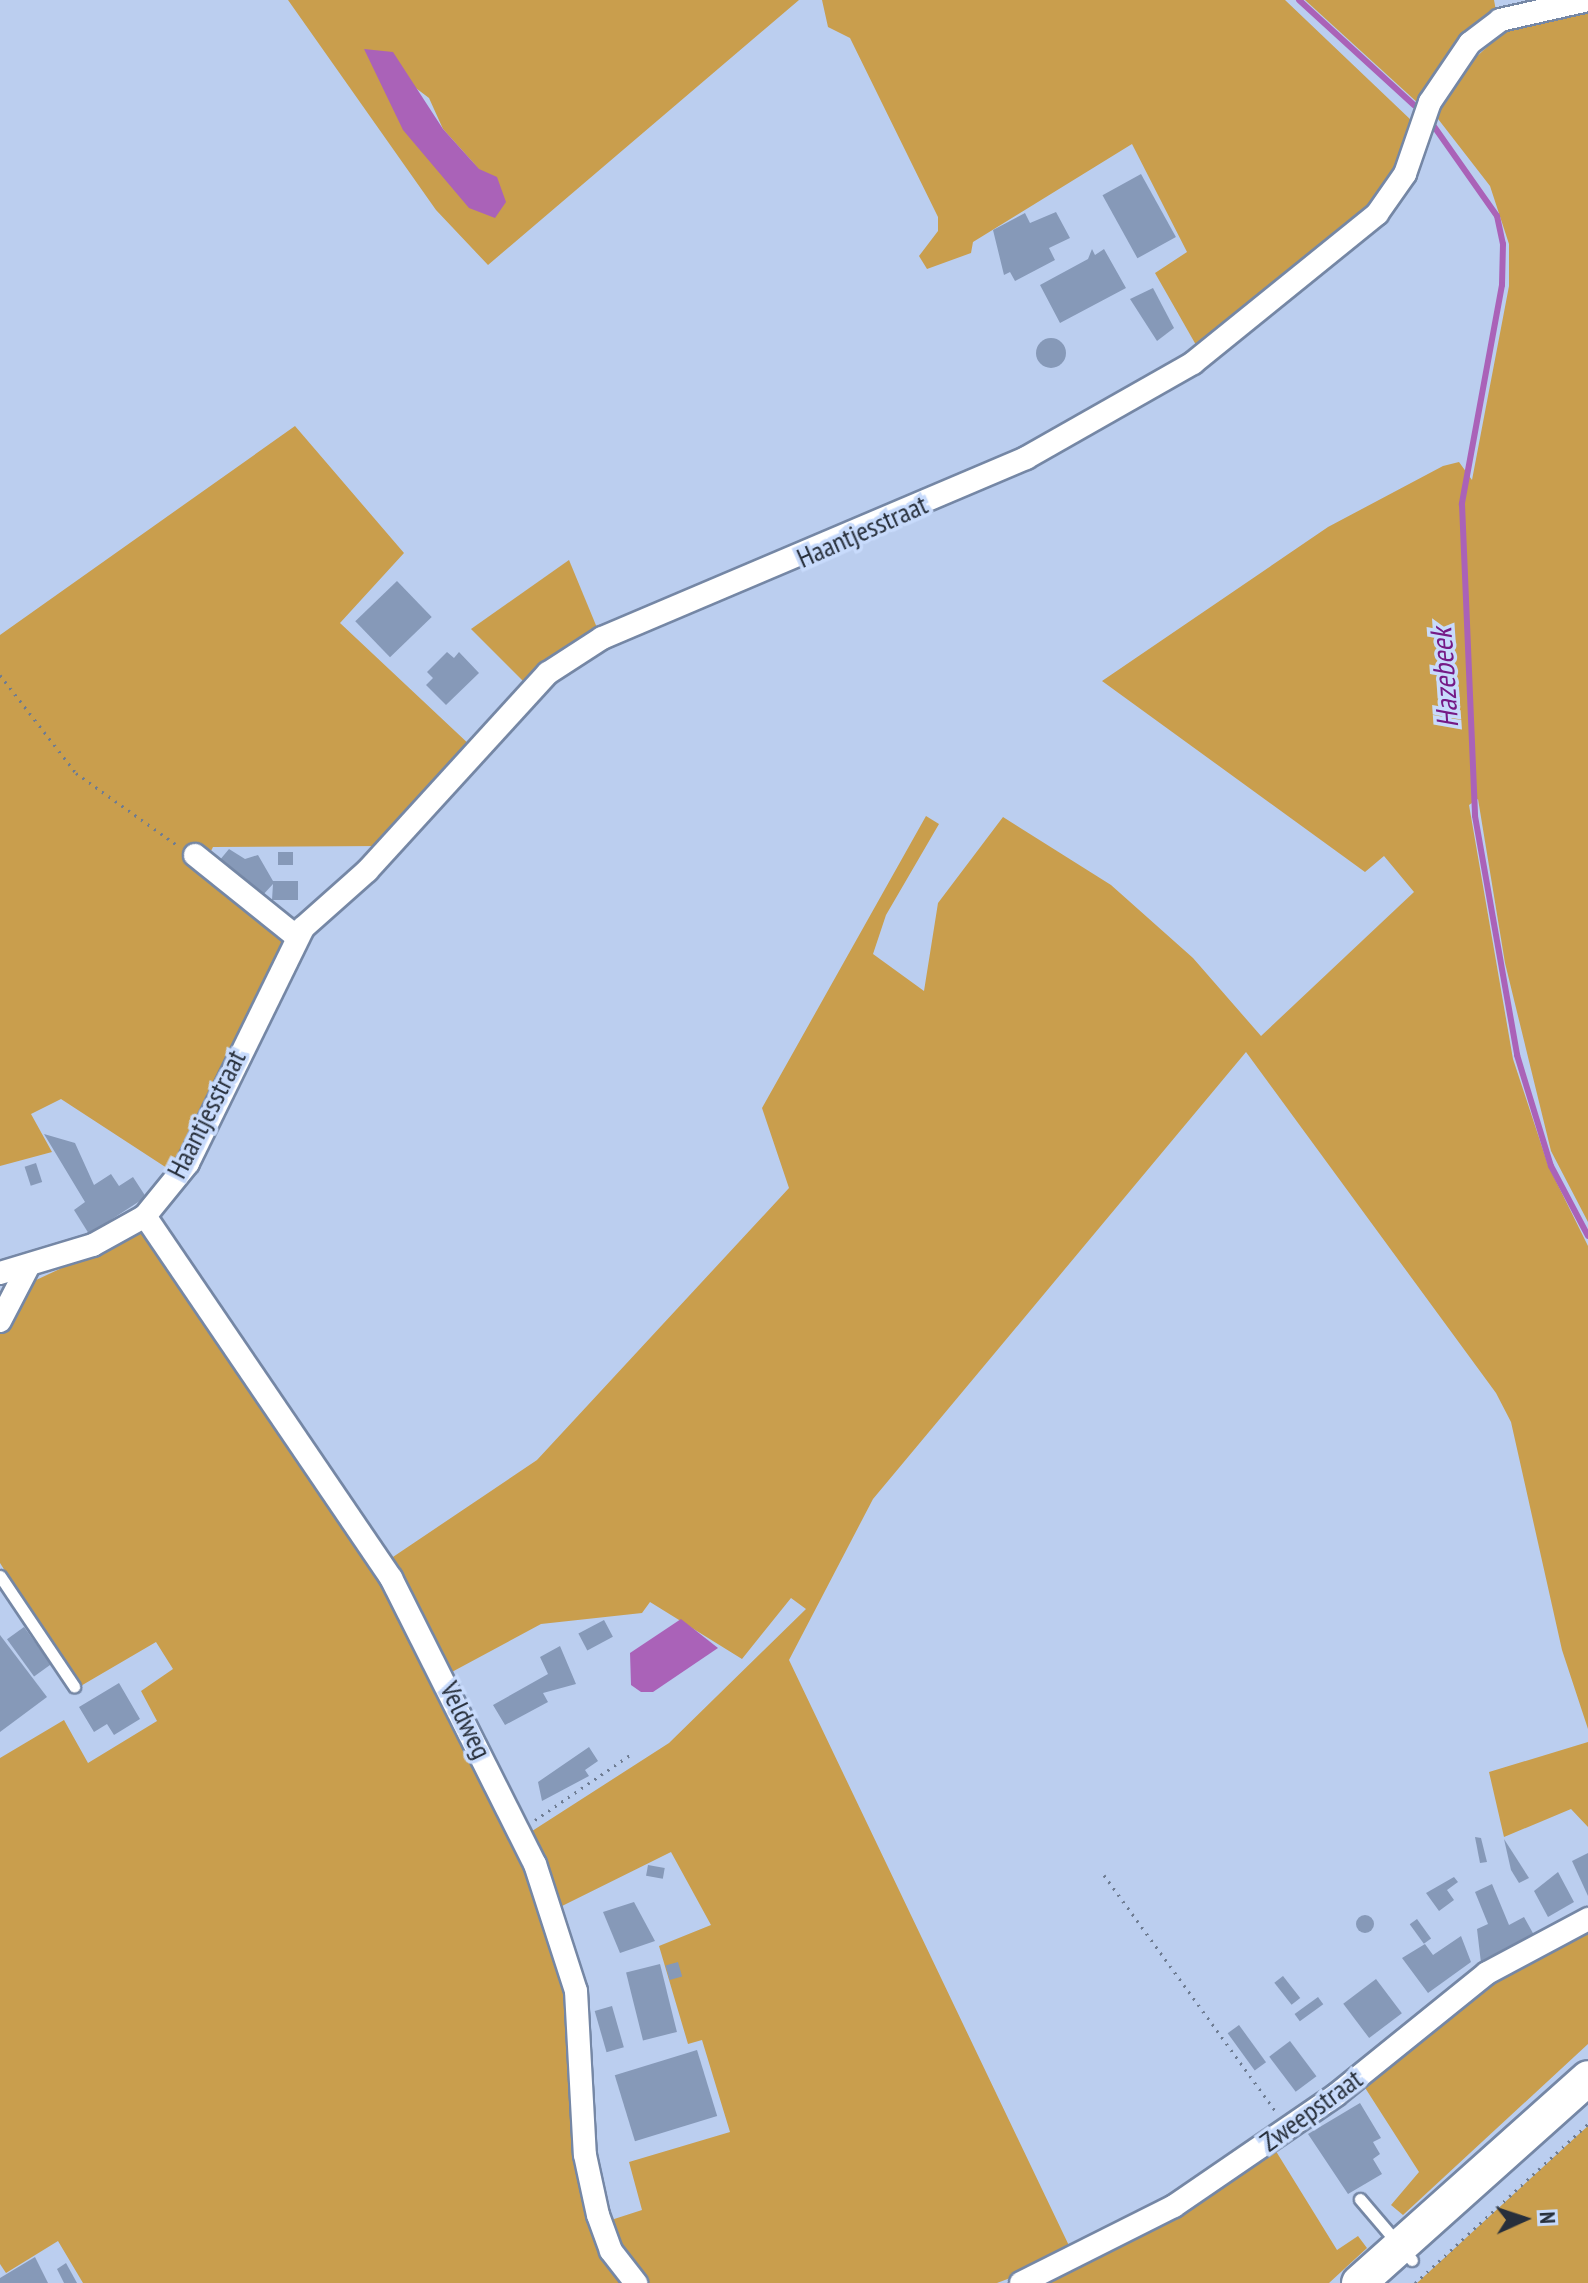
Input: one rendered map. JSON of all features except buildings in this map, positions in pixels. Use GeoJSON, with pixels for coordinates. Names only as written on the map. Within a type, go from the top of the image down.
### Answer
{"type":"FeatureCollection","features":[{"type":"Feature","properties":{"kind":"main road"},"geometry":{"type":"LineString","coordinates":[[1404,2268],[1588,2078]]}},
{"type":"Feature","properties":{"kind":"main road"},"geometry":{"type":"LineString","coordinates":[[1359,2283],[1404,2268],[1588,2097]]}},
{"type":"Feature","properties":{"kind":"street","name":"Haantjesstraat"},"geometry":{"type":"LineString","coordinates":[[0,1273],[28,1267],[145,1216],[188,1163],[297,937],[548,673],[602,638],[1026,458],[1193,363],[1377,214],[1405,174],[1421,124],[1448,70],[1500,20],[1588,0]]}},
{"type":"Feature","properties":{"kind":"street"},"geometry":{"type":"LineString","coordinates":[[195,855],[297,937]]}},
{"type":"Feature","properties":{"kind":"street","name":"Veldweg"},"geometry":{"type":"LineString","coordinates":[[145,1216],[391,1578],[519,1831],[555,1914],[576,1991],[585,2155],[598,2215],[611,2251],[636,2283]]}},
{"type":"Feature","properties":{"kind":"street"},"geometry":{"type":"LineString","coordinates":[[0,1321],[28,1267]]}},
{"type":"Feature","properties":{"kind":"street","name":"Zweepstraat"},"geometry":{"type":"LineString","coordinates":[[1021,2283],[1113,2242],[1288,2128],[1487,1973],[1588,1919]]}},
{"type":"Feature","properties":{"kind":"lane"},"geometry":{"type":"LineString","coordinates":[[0,1576],[74,1686]]}},
{"type":"Feature","properties":{"kind":"lane"},"geometry":{"type":"LineString","coordinates":[[1360,2199],[1404,2268]]}},
{"type":"Feature","properties":{"kind":"path"},"geometry":{"type":"LineString","coordinates":[[0,675],[76,773],[142,826],[195,855]]}},
{"type":"Feature","properties":{"kind":"path"},"geometry":{"type":"LineString","coordinates":[[519,1831],[630,1755]]}},
{"type":"Feature","properties":{"kind":"path"},"geometry":{"type":"LineString","coordinates":[[1104,1875],[1288,2128]]}},
{"type":"Feature","properties":{"kind":"path"},"geometry":{"type":"LineString","coordinates":[[1404,2268],[1588,2124]]}},
{"type":"Feature","properties":{"kind":"shaded area"},"geometry":{"type":"Polygon","coordinates":[[[288,0],[799,0],[488,265],[436,210],[288,0]],[[364,49],[479,169],[443,129],[429,98],[364,49]]]}},
{"type":"Feature","properties":{"kind":"shaded area"},"geometry":{"type":"Polygon","coordinates":[[[822,0],[1285,0],[1412,121],[1402,160],[1378,207],[1200,352],[1155,273],[1187,252],[1132,144],[973,242],[971,253],[927,269],[919,256],[938,231],[938,217],[850,38],[828,27],[822,0]]]}},
{"type":"Feature","properties":{"kind":"shaded area"},"geometry":{"type":"Polygon","coordinates":[[[1305,0],[1494,0],[1496,11],[1419,104],[1305,0]]]}},
{"type":"Feature","properties":{"kind":"shaded area"},"geometry":{"type":"Polygon","coordinates":[[[1588,12],[1588,1222],[1551,1151],[1505,963],[1478,799],[1469,805],[1513,1059],[1548,1165],[1588,1246],[1588,1729],[1562,1650],[1511,1422],[1496,1393],[1246,1052],[873,1499],[789,1660],[1073,2254],[997,2283],[645,2283],[608,2221],[642,2210],[629,2162],[730,2132],[702,2040],[688,2044],[659,1946],[711,1925],[671,1852],[558,1908],[529,1833],[669,1743],[806,1609],[791,1598],[742,1659],[650,1602],[642,1613],[541,1624],[450,1673],[387,1561],[537,1460],[789,1188],[762,1108],[926,816],[939,824],[886,915],[873,954],[924,991],[938,903],[1003,817],[1111,885],[1193,958],[1261,1036],[1414,892],[1384,856],[1365,872],[1102,681],[1328,527],[1443,466],[1459,462],[1472,480],[1509,286],[1509,244],[1490,186],[1435,115],[1453,78],[1508,28],[1588,12]]]}},
{"type":"Feature","properties":{"kind":"shaded area"},"geometry":{"type":"Polygon","coordinates":[[[364,49],[393,52],[443,129],[479,169],[497,177],[506,202],[495,218],[469,208],[403,130],[364,49]]]}},
{"type":"Feature","properties":{"kind":"shaded area"},"geometry":{"type":"Polygon","coordinates":[[[295,426],[404,553],[340,623],[472,747],[382,846],[213,847],[203,867],[287,937],[173,1172],[61,1099],[31,1114],[52,1152],[0,1166],[0,635],[295,426]]]}},
{"type":"Feature","properties":{"kind":"shaded area"},"geometry":{"type":"Polygon","coordinates":[[[569,560],[600,635],[526,684],[471,629],[569,560]]]}},
{"type":"Feature","properties":{"kind":"shaded area"},"geometry":{"type":"Polygon","coordinates":[[[143,1230],[349,1523],[469,1740],[561,1951],[581,2161],[627,2283],[83,2283],[58,2241],[6,2273],[0,2264],[0,1758],[64,1720],[88,1763],[157,1721],[141,1691],[173,1669],[156,1642],[79,1687],[0,1563],[0,1331],[34,1281],[143,1230]]]}},
{"type":"Feature","properties":{"kind":"shaded area"},"geometry":{"type":"Polygon","coordinates":[[[681,1619],[718,1648],[653,1692],[641,1692],[631,1685],[630,1653],[681,1619]]]}},
{"type":"Feature","properties":{"kind":"shaded area"},"geometry":{"type":"Polygon","coordinates":[[[1588,1742],[1588,1827],[1571,1809],[1504,1837],[1489,1772],[1588,1742]]]}},
{"type":"Feature","properties":{"kind":"shaded area"},"geometry":{"type":"Polygon","coordinates":[[[1588,1929],[1588,2044],[1403,2215],[1391,2205],[1419,2172],[1362,2083],[1474,1990],[1588,1929]]]}},
{"type":"Feature","properties":{"kind":"shaded area"},"geometry":{"type":"Polygon","coordinates":[[[1588,2126],[1588,2283],[1417,2283],[1579,2134],[1588,2126]]]}},
{"type":"Feature","properties":{"kind":"shaded area"},"geometry":{"type":"Polygon","coordinates":[[[1274,2148],[1337,2250],[1358,2236],[1367,2248],[1329,2283],[1037,2283],[1098,2257],[1274,2148]]]}},
{"type":"Feature","properties":{"kind":"waterway","name":"Hazebeek"},"geometry":{"type":"LineString","coordinates":[[1299,0],[1414,105]]}},
{"type":"Feature","properties":{"kind":"waterway","name":"Hazebeek"},"geometry":{"type":"LineString","coordinates":[[1433,125],[1497,216],[1503,244],[1502,285],[1462,504],[1475,816],[1517,1055],[1551,1166],[1588,1236]]}}]}
